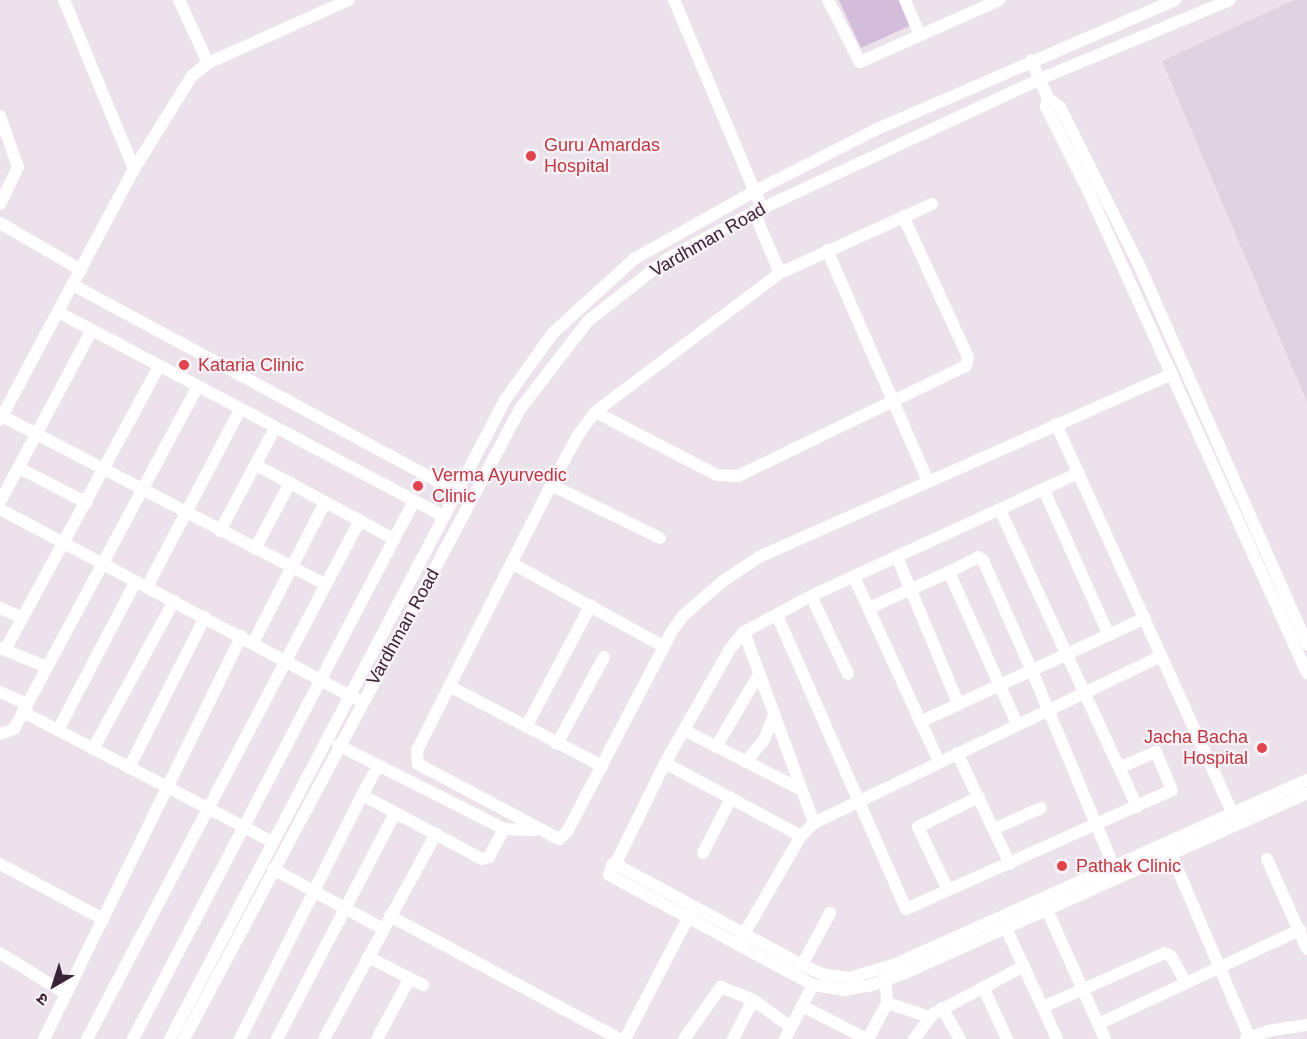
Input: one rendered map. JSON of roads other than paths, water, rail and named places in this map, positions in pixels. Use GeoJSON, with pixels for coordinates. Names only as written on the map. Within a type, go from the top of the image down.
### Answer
{"type":"FeatureCollection","features":[{"type":"Feature","properties":{"kind":"street"},"geometry":{"type":"LineString","coordinates":[[64,0],[134,169]]}},
{"type":"Feature","properties":{"kind":"street"},"geometry":{"type":"LineString","coordinates":[[180,0],[207,63]]}},
{"type":"Feature","properties":{"kind":"street"},"geometry":{"type":"LineString","coordinates":[[326,585],[38,434],[1,418],[134,169],[192,76],[207,63],[349,0]]}},
{"type":"Feature","properties":{"kind":"street"},"geometry":{"type":"LineString","coordinates":[[674,0],[755,191],[758,210],[780,273]]}},
{"type":"Feature","properties":{"kind":"street"},"geometry":{"type":"LineString","coordinates":[[828,0],[860,62],[999,0]]}},
{"type":"Feature","properties":{"kind":"street"},"geometry":{"type":"LineString","coordinates":[[905,0],[920,35]]}},
{"type":"Feature","properties":{"kind":"street","name":"Vardhman Road"},"geometry":{"type":"LineString","coordinates":[[170,1039],[443,516],[519,376],[579,306],[634,259],[755,191],[877,129],[1031,60],[1175,0]]}},
{"type":"Feature","properties":{"kind":"street","name":"Vardhman Road"},"geometry":{"type":"LineString","coordinates":[[184,1039],[338,744],[520,410],[588,321],[667,259],[758,210],[1040,80],[1230,0]]}},
{"type":"Feature","properties":{"kind":"street"},"geometry":{"type":"LineString","coordinates":[[1031,60],[1048,98],[1060,106],[1139,265],[1307,644]]}},
{"type":"Feature","properties":{"kind":"street"},"geometry":{"type":"LineString","coordinates":[[1048,98],[1046,107],[1172,374],[1307,673]]}},
{"type":"Feature","properties":{"kind":"street"},"geometry":{"type":"LineString","coordinates":[[0,116],[18,167],[0,204]]}},
{"type":"Feature","properties":{"kind":"street"},"geometry":{"type":"LineString","coordinates":[[932,204],[780,273],[595,412],[551,485],[417,750],[416,760],[554,840],[563,837],[663,646],[685,614],[740,568],[1056,424],[1172,374]]}},
{"type":"Feature","properties":{"kind":"street"},"geometry":{"type":"LineString","coordinates":[[595,412],[727,477],[738,476],[954,373],[969,361],[903,216]]}},
{"type":"Feature","properties":{"kind":"street"},"geometry":{"type":"LineString","coordinates":[[0,224],[81,270]]}},
{"type":"Feature","properties":{"kind":"street"},"geometry":{"type":"LineString","coordinates":[[827,250],[928,482]]}},
{"type":"Feature","properties":{"kind":"street"},"geometry":{"type":"LineString","coordinates":[[73,285],[472,500]]}},
{"type":"Feature","properties":{"kind":"street"},"geometry":{"type":"LineString","coordinates":[[58,312],[443,516]]}},
{"type":"Feature","properties":{"kind":"street"},"geometry":{"type":"LineString","coordinates":[[0,502],[92,330]]}},
{"type":"Feature","properties":{"kind":"street"},"geometry":{"type":"LineString","coordinates":[[47,667],[3,649],[23,618],[87,503],[159,366]]}},
{"type":"Feature","properties":{"kind":"street"},"geometry":{"type":"LineString","coordinates":[[0,734],[10,733],[25,708],[198,387]]}},
{"type":"Feature","properties":{"kind":"street"},"geometry":{"type":"LineString","coordinates":[[58,730],[142,584],[186,513],[240,410]]}},
{"type":"Feature","properties":{"kind":"street"},"geometry":{"type":"LineString","coordinates":[[1056,424],[1233,814]]}},
{"type":"Feature","properties":{"kind":"street"},"geometry":{"type":"LineString","coordinates":[[220,531],[275,428]]}},
{"type":"Feature","properties":{"kind":"street"},"geometry":{"type":"LineString","coordinates":[[255,465],[394,539]]}},
{"type":"Feature","properties":{"kind":"street"},"geometry":{"type":"LineString","coordinates":[[19,468],[87,503]]}},
{"type":"Feature","properties":{"kind":"street"},"geometry":{"type":"LineString","coordinates":[[1079,473],[811,596],[744,632],[730,649],[665,763],[615,865],[610,870],[610,878],[813,985],[843,990],[886,981],[1047,910],[1233,814],[1307,780]]}},
{"type":"Feature","properties":{"kind":"street"},"geometry":{"type":"LineString","coordinates":[[255,549],[290,483]]}},
{"type":"Feature","properties":{"kind":"street"},"geometry":{"type":"LineString","coordinates":[[551,485],[660,538]]}},
{"type":"Feature","properties":{"kind":"street"},"geometry":{"type":"LineString","coordinates":[[1044,490],[1109,635]]}},
{"type":"Feature","properties":{"kind":"street"},"geometry":{"type":"LineString","coordinates":[[133,1039],[414,501]]}},
{"type":"Feature","properties":{"kind":"street"},"geometry":{"type":"LineString","coordinates":[[253,643],[325,502]]}},
{"type":"Feature","properties":{"kind":"street"},"geometry":{"type":"LineString","coordinates":[[0,508],[362,702]]}},
{"type":"Feature","properties":{"kind":"street"},"geometry":{"type":"LineString","coordinates":[[1000,510],[1069,654],[1137,807]]}},
{"type":"Feature","properties":{"kind":"street"},"geometry":{"type":"LineString","coordinates":[[87,1039],[210,810],[360,520]]}},
{"type":"Feature","properties":{"kind":"street"},"geometry":{"type":"LineString","coordinates":[[897,557],[959,705]]}},
{"type":"Feature","properties":{"kind":"street"},"geometry":{"type":"LineString","coordinates":[[868,608],[978,557],[983,560],[1117,873]]}},
{"type":"Feature","properties":{"kind":"street"},"geometry":{"type":"LineString","coordinates":[[513,564],[663,646]]}},
{"type":"Feature","properties":{"kind":"street"},"geometry":{"type":"LineString","coordinates":[[949,572],[1002,685],[1017,724]]}},
{"type":"Feature","properties":{"kind":"street"},"geometry":{"type":"LineString","coordinates":[[854,577],[939,762]]}},
{"type":"Feature","properties":{"kind":"street"},"geometry":{"type":"LineString","coordinates":[[811,596],[848,674]]}},
{"type":"Feature","properties":{"kind":"street"},"geometry":{"type":"LineString","coordinates":[[93,749],[174,601]]}},
{"type":"Feature","properties":{"kind":"street"},"geometry":{"type":"LineString","coordinates":[[526,728],[591,605]]}},
{"type":"Feature","properties":{"kind":"street"},"geometry":{"type":"LineString","coordinates":[[0,608],[23,618]]}},
{"type":"Feature","properties":{"kind":"street"},"geometry":{"type":"LineString","coordinates":[[777,615],[906,909],[1098,825],[1173,787],[1156,752],[1121,767]]}},
{"type":"Feature","properties":{"kind":"street"},"geometry":{"type":"LineString","coordinates":[[129,768],[205,617]]}},
{"type":"Feature","properties":{"kind":"street"},"geometry":{"type":"LineString","coordinates":[[920,722],[1144,618]]}},
{"type":"Feature","properties":{"kind":"street"},"geometry":{"type":"LineString","coordinates":[[744,632],[814,822]]}},
{"type":"Feature","properties":{"kind":"street"},"geometry":{"type":"LineString","coordinates":[[44,1039],[165,787],[241,636]]}},
{"type":"Feature","properties":{"kind":"street"},"geometry":{"type":"LineString","coordinates":[[738,944],[801,836],[814,822],[1161,656]]}},
{"type":"Feature","properties":{"kind":"street"},"geometry":{"type":"LineString","coordinates":[[557,744],[604,657]]}},
{"type":"Feature","properties":{"kind":"street"},"geometry":{"type":"LineString","coordinates":[[716,747],[759,674]]}},
{"type":"Feature","properties":{"kind":"street"},"geometry":{"type":"LineString","coordinates":[[449,686],[602,766]]}},
{"type":"Feature","properties":{"kind":"street"},"geometry":{"type":"LineString","coordinates":[[0,692],[58,730],[273,842]]}},
{"type":"Feature","properties":{"kind":"street"},"geometry":{"type":"LineString","coordinates":[[746,762],[764,740],[774,715]]}},
{"type":"Feature","properties":{"kind":"street"},"geometry":{"type":"LineString","coordinates":[[684,730],[800,789]]}},
{"type":"Feature","properties":{"kind":"street"},"geometry":{"type":"LineString","coordinates":[[338,744],[504,829],[536,830]]}},
{"type":"Feature","properties":{"kind":"street"},"geometry":{"type":"LineString","coordinates":[[957,753],[1010,864]]}},
{"type":"Feature","properties":{"kind":"street"},"geometry":{"type":"LineString","coordinates":[[665,763],[801,836]]}},
{"type":"Feature","properties":{"kind":"street"},"geometry":{"type":"LineString","coordinates":[[240,1039],[313,890],[378,766]]}},
{"type":"Feature","properties":{"kind":"street"},"geometry":{"type":"LineString","coordinates":[[615,865],[802,965],[834,977],[867,974],[1117,873],[1172,856],[1307,793]]}},
{"type":"Feature","properties":{"kind":"street"},"geometry":{"type":"LineString","coordinates":[[362,795],[484,860],[504,829]]}},
{"type":"Feature","properties":{"kind":"street"},"geometry":{"type":"LineString","coordinates":[[948,890],[918,827],[979,797]]}},
{"type":"Feature","properties":{"kind":"street"},"geometry":{"type":"LineString","coordinates":[[703,853],[731,798]]}},
{"type":"Feature","properties":{"kind":"street"},"geometry":{"type":"LineString","coordinates":[[994,829],[1041,808]]}},
{"type":"Feature","properties":{"kind":"street"},"geometry":{"type":"LineString","coordinates":[[277,1039],[395,813]]}},
{"type":"Feature","properties":{"kind":"street"},"geometry":{"type":"LineString","coordinates":[[324,1039],[436,834]]}},
{"type":"Feature","properties":{"kind":"street"},"geometry":{"type":"LineString","coordinates":[[1172,856],[1248,1038],[1307,1025]]}},
{"type":"Feature","properties":{"kind":"street"},"geometry":{"type":"LineString","coordinates":[[1267,859],[1307,949]]}},
{"type":"Feature","properties":{"kind":"street"},"geometry":{"type":"LineString","coordinates":[[0,864],[103,919]]}},
{"type":"Feature","properties":{"kind":"street"},"geometry":{"type":"LineString","coordinates":[[273,869],[383,929]]}},
{"type":"Feature","properties":{"kind":"street"},"geometry":{"type":"LineString","coordinates":[[625,1039],[694,906]]}},
{"type":"Feature","properties":{"kind":"street"},"geometry":{"type":"LineString","coordinates":[[1047,910],[1105,1039]]}},
{"type":"Feature","properties":{"kind":"street"},"geometry":{"type":"LineString","coordinates":[[802,965],[830,913]]}},
{"type":"Feature","properties":{"kind":"street"},"geometry":{"type":"LineString","coordinates":[[390,916],[619,1039]]}},
{"type":"Feature","properties":{"kind":"street"},"geometry":{"type":"LineString","coordinates":[[1006,928],[1057,1039]]}},
{"type":"Feature","properties":{"kind":"street"},"geometry":{"type":"LineString","coordinates":[[1098,1024],[1300,930]]}},
{"type":"Feature","properties":{"kind":"street"},"geometry":{"type":"LineString","coordinates":[[1043,1007],[1084,992],[1166,953],[1171,956],[1186,983]]}},
{"type":"Feature","properties":{"kind":"street"},"geometry":{"type":"LineString","coordinates":[[1,956],[66,994]]}},
{"type":"Feature","properties":{"kind":"street"},"geometry":{"type":"LineString","coordinates":[[369,957],[423,985]]}},
{"type":"Feature","properties":{"kind":"street"},"geometry":{"type":"LineString","coordinates":[[916,1038],[930,1017],[942,1008],[1024,966]]}},
{"type":"Feature","properties":{"kind":"street"},"geometry":{"type":"LineString","coordinates":[[377,1039],[410,978]]}},
{"type":"Feature","properties":{"kind":"street"},"geometry":{"type":"LineString","coordinates":[[802,1006],[867,1039],[887,1003],[886,981]]}},
{"type":"Feature","properties":{"kind":"street"},"geometry":{"type":"LineString","coordinates":[[785,1039],[813,985]]}},
{"type":"Feature","properties":{"kind":"street"},"geometry":{"type":"LineString","coordinates":[[684,1039],[718,988],[726,987],[753,1000],[791,1027]]}},
{"type":"Feature","properties":{"kind":"street"},"geometry":{"type":"LineString","coordinates":[[983,987],[1007,1039]]}},
{"type":"Feature","properties":{"kind":"street"},"geometry":{"type":"LineString","coordinates":[[733,1039],[753,1000]]}},
{"type":"Feature","properties":{"kind":"street"},"geometry":{"type":"LineString","coordinates":[[887,1003],[930,1017]]}},
{"type":"Feature","properties":{"kind":"street"},"geometry":{"type":"LineString","coordinates":[[942,1008],[960,1039]]}},
{"type":"Feature","properties":{"kind":"place","name":"Guru Amardas Hospital"},"geometry":{"type":"Point","coordinates":[531,156]}},
{"type":"Feature","properties":{"kind":"place","name":"Kataria Clinic"},"geometry":{"type":"Point","coordinates":[184,365]}},
{"type":"Feature","properties":{"kind":"place","name":"Verma Ayurvedic Clinic"},"geometry":{"type":"Point","coordinates":[418,486]}},
{"type":"Feature","properties":{"kind":"place","name":"Jacha Bacha Hospital"},"geometry":{"type":"Point","coordinates":[1262,748]}},
{"type":"Feature","properties":{"kind":"place","name":"Pathak Clinic"},"geometry":{"type":"Point","coordinates":[1062,866]}}]}
